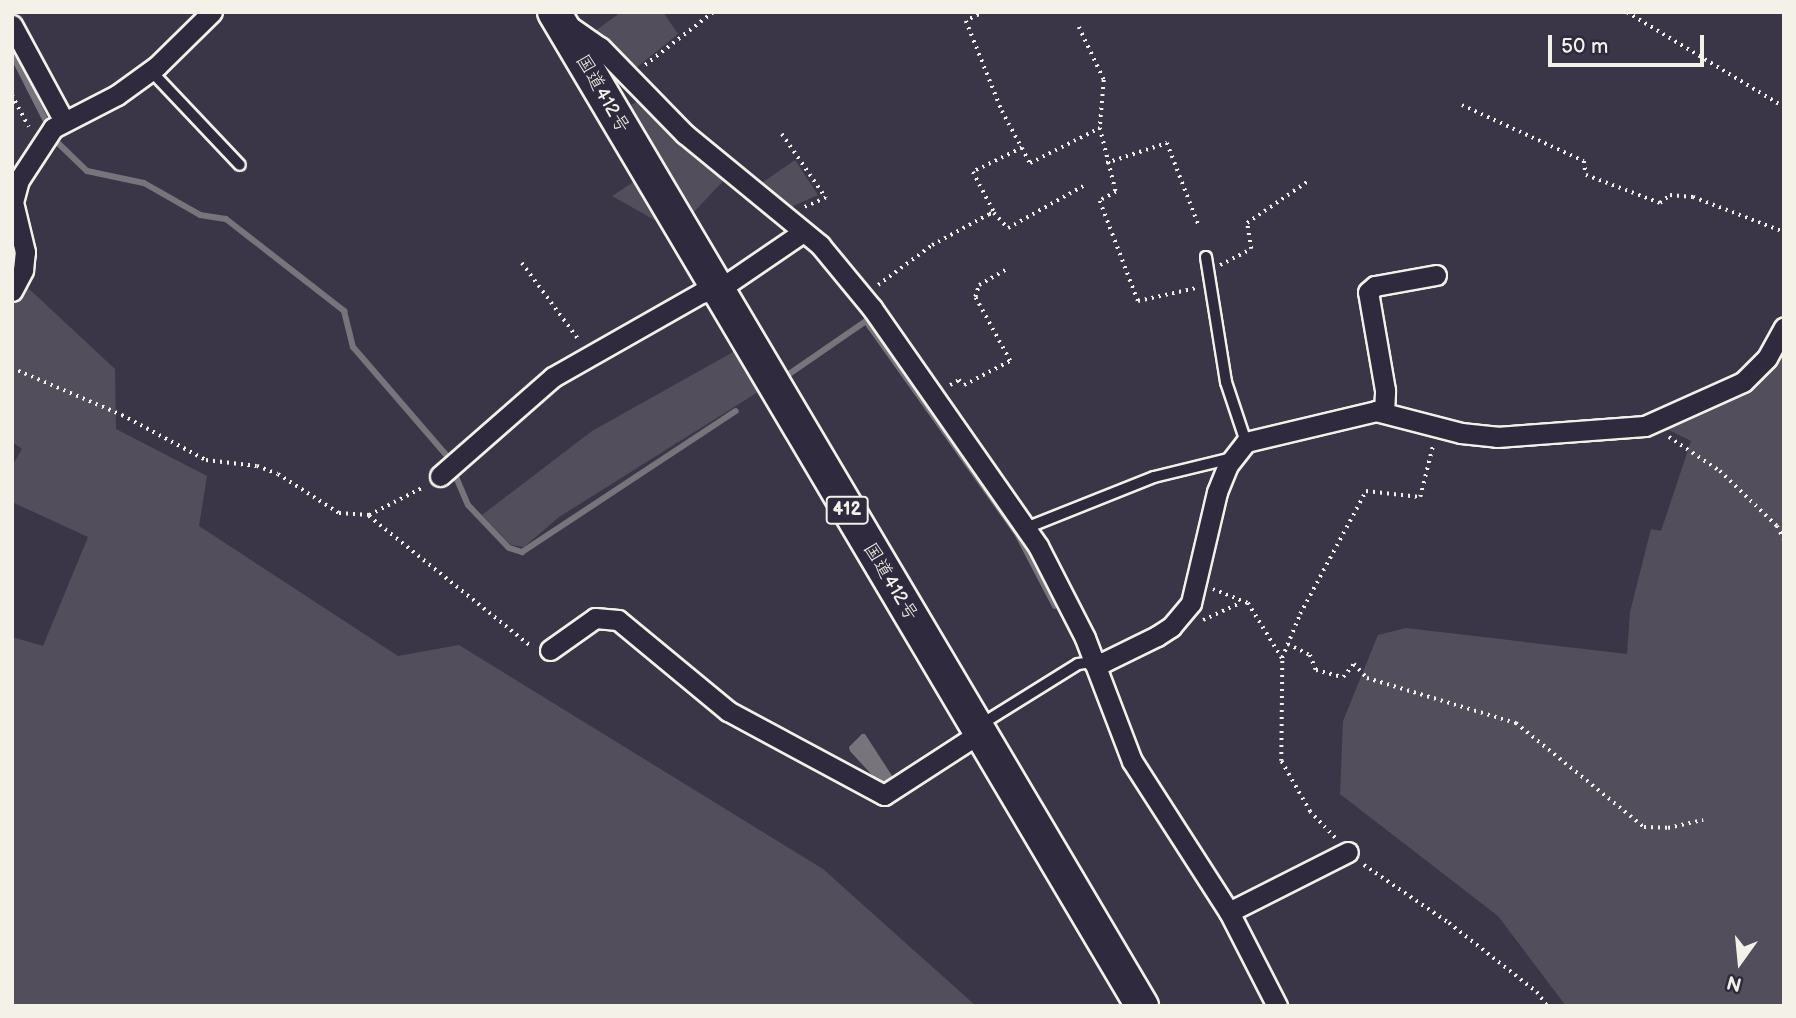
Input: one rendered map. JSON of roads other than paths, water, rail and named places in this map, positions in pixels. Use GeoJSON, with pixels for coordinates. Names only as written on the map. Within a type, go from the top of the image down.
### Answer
{"type":"FeatureCollection","features":[{"type":"Feature","properties":{"kind":"highway","name":"国道412号"},"geometry":{"type":"LineString","coordinates":[[556,16],[1142,1006]]}},
{"type":"Feature","properties":{"kind":"street"},"geometry":{"type":"LineString","coordinates":[[12,292],[23,270],[25,252],[12,202],[19,180],[46,140],[64,121],[117,95],[151,71],[212,12]]}},
{"type":"Feature","properties":{"kind":"street"},"geometry":{"type":"LineString","coordinates":[[556,16],[600,47],[628,78],[720,165],[803,232],[864,297],[930,395],[1026,528],[1073,611],[1132,761],[1230,912],[1277,1006]]}},
{"type":"Feature","properties":{"kind":"street"},"geometry":{"type":"LineString","coordinates":[[12,25],[64,121]]}},
{"type":"Feature","properties":{"kind":"street"},"geometry":{"type":"LineString","coordinates":[[447,470],[553,377],[701,293],[718,290],[803,232]]}},
{"type":"Feature","properties":{"kind":"street"},"geometry":{"type":"LineString","coordinates":[[1384,412],[1385,390],[1368,292],[1374,286],[1436,275]]}},
{"type":"Feature","properties":{"kind":"street"},"geometry":{"type":"LineString","coordinates":[[1093,662],[1104,662],[1174,625],[1191,603],[1199,582],[1209,517],[1232,458],[1246,442],[1384,412],[1437,428],[1479,435],[1535,437],[1651,424],[1743,382],[1767,358],[1784,327]]}},
{"type":"Feature","properties":{"kind":"street"},"geometry":{"type":"LineString","coordinates":[[550,650],[595,618],[618,620],[728,711],[884,795],[978,730]]}},
{"type":"Feature","properties":{"kind":"street"},"geometry":{"type":"LineString","coordinates":[[1230,912],[1348,852]]}},
{"type":"Feature","properties":{"kind":"lane"},"geometry":{"type":"LineString","coordinates":[[151,71],[240,165]]}},
{"type":"Feature","properties":{"kind":"lane"},"geometry":{"type":"LineString","coordinates":[[1206,257],[1226,382],[1246,442]]}},
{"type":"Feature","properties":{"kind":"lane"},"geometry":{"type":"LineString","coordinates":[[1026,528],[1154,477],[1232,458]]}},
{"type":"Feature","properties":{"kind":"lane"},"geometry":{"type":"LineString","coordinates":[[978,730],[1079,664],[1093,662]]}},
{"type":"Feature","properties":{"kind":"waterway"},"geometry":{"type":"LineString","coordinates":[[12,54],[45,119]]}},
{"type":"Feature","properties":{"kind":"waterway"},"geometry":{"type":"LineString","coordinates":[[59,144],[87,171],[144,183],[200,215],[226,219],[344,311],[353,347],[447,456],[468,505],[509,548],[522,552],[736,411]]}},
{"type":"Feature","properties":{"kind":"waterway"},"geometry":{"type":"LineString","coordinates":[[789,374],[866,321],[1018,535],[1055,606]]}}]}
